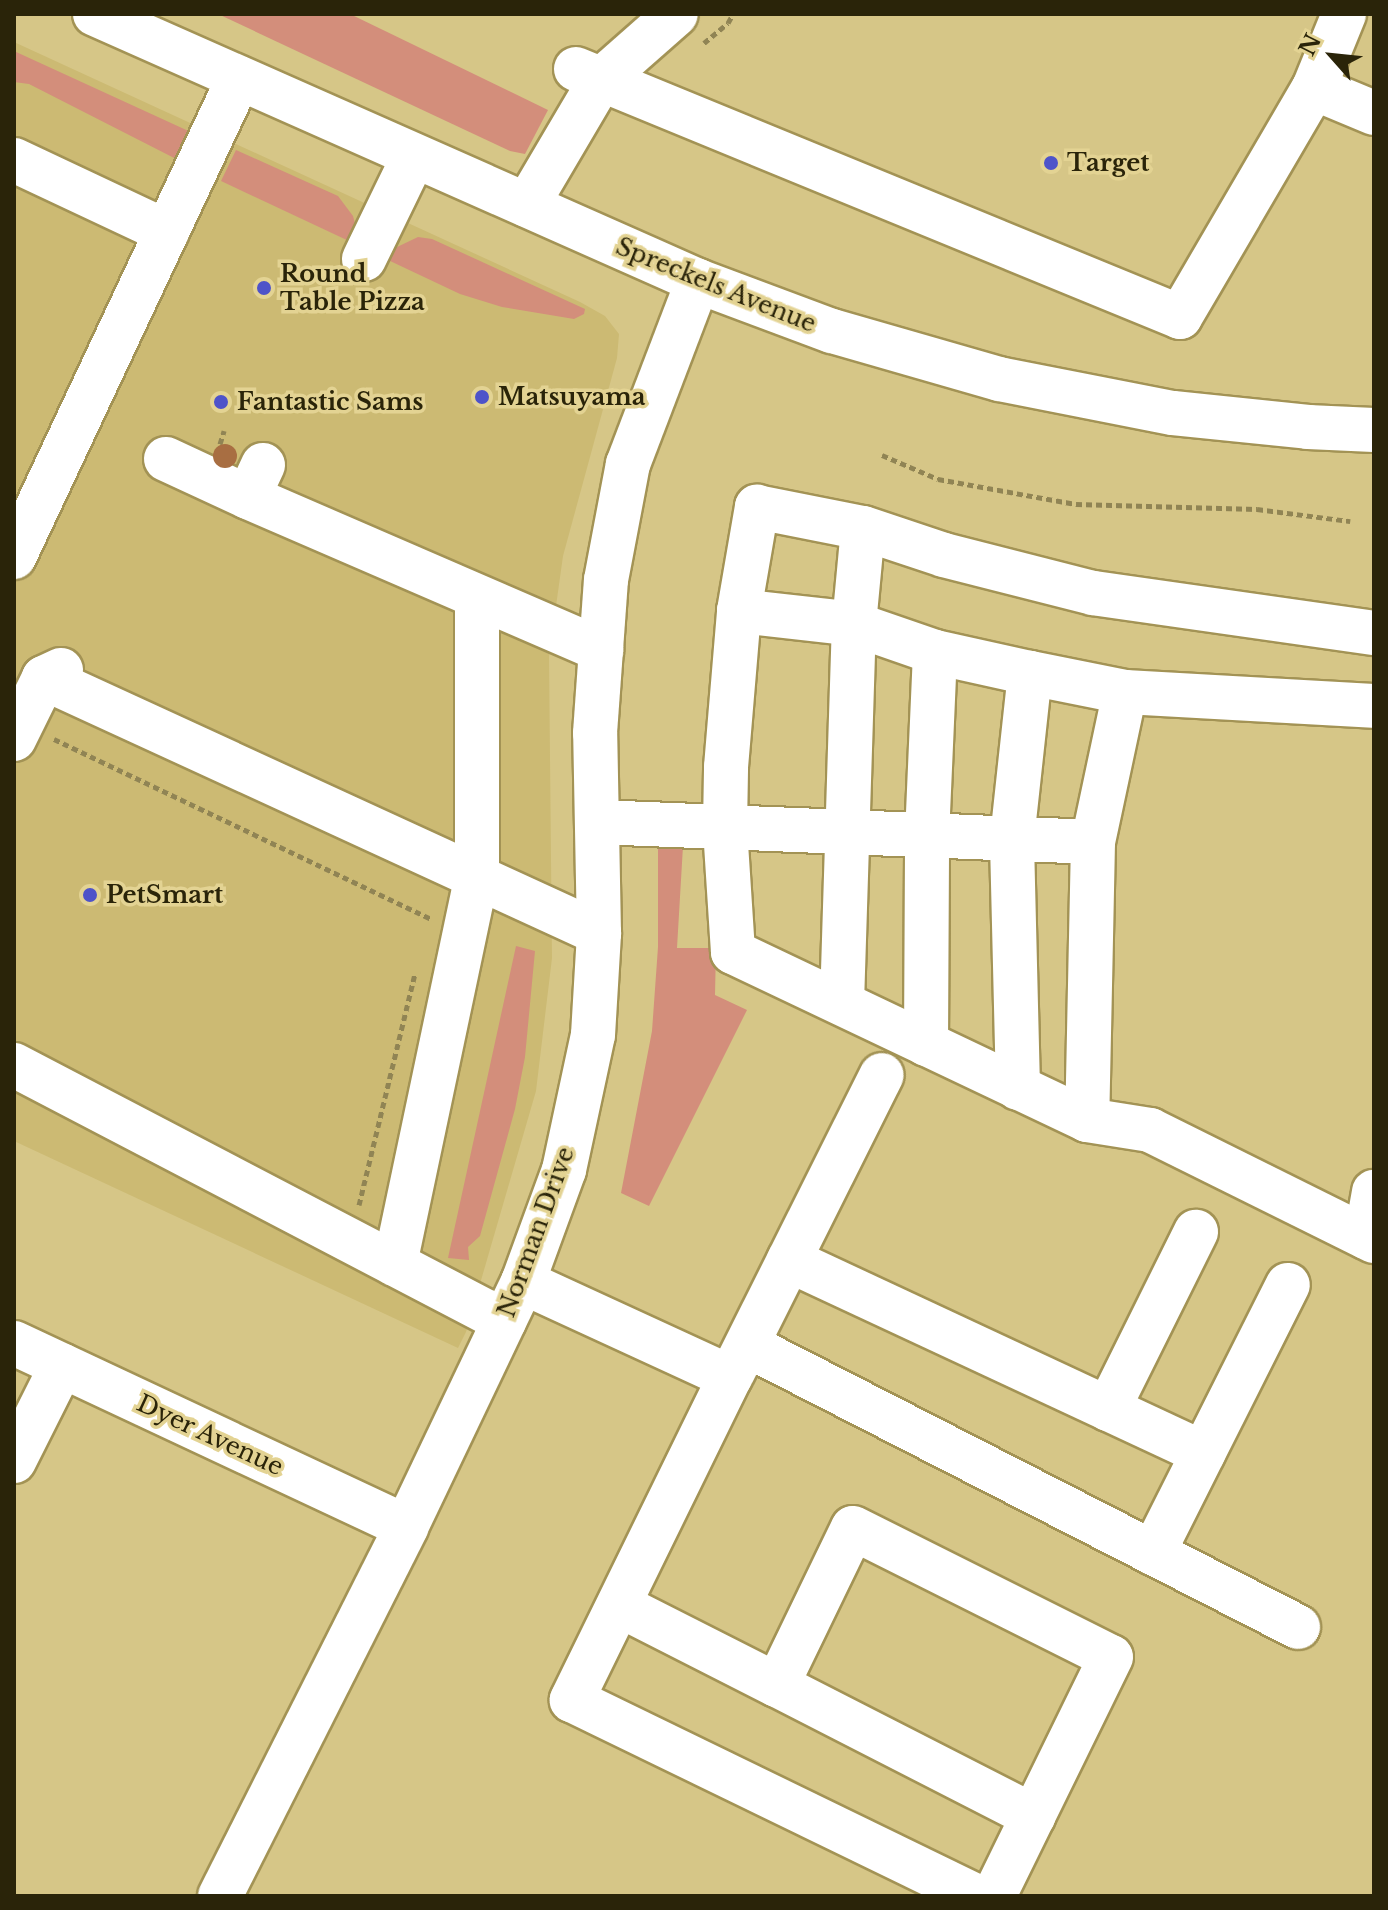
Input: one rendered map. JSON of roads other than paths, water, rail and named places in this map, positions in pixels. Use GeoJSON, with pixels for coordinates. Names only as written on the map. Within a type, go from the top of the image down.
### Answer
{"type":"FeatureCollection","features":[{"type":"Feature","properties":{"kind":"street","name":"Spreckels Avenue"},"geometry":{"type":"LineString","coordinates":[[95,14],[698,281],[832,331],[999,379],[1173,413],[1308,427],[1374,430]]}},
{"type":"Feature","properties":{"kind":"street"},"geometry":{"type":"LineString","coordinates":[[527,205],[588,75],[676,14]]}},
{"type":"Feature","properties":{"kind":"street"},"geometry":{"type":"LineString","coordinates":[[588,75],[1180,317],[1314,88],[1344,14]]}},
{"type":"Feature","properties":{"kind":"street"},"geometry":{"type":"LineString","coordinates":[[14,557],[239,78]]}},
{"type":"Feature","properties":{"kind":"street"},"geometry":{"type":"LineString","coordinates":[[1314,88],[1374,113]]}},
{"type":"Feature","properties":{"kind":"street"},"geometry":{"type":"LineString","coordinates":[[364,259],[414,156]]}},
{"type":"Feature","properties":{"kind":"street"},"geometry":{"type":"LineString","coordinates":[[14,160],[167,232]]}},
{"type":"Feature","properties":{"kind":"street","name":"Norman Drive"},"geometry":{"type":"LineString","coordinates":[[220,1896],[406,1527],[523,1282],[564,1170],[593,1035],[599,933],[595,733],[606,580],[628,464],[698,281]]}},
{"type":"Feature","properties":{"kind":"street"},"geometry":{"type":"LineString","coordinates":[[166,459],[256,481],[383,540],[477,597],[601,650]]}},
{"type":"Feature","properties":{"kind":"street"},"geometry":{"type":"LineString","coordinates":[[1374,633],[1093,593],[944,555],[863,528],[757,507],[739,611],[726,767],[725,827],[733,952],[1087,1120],[1150,1130],[1370,1239],[1374,1192]]}},
{"type":"Feature","properties":{"kind":"street"},"geometry":{"type":"LineString","coordinates":[[842,1003],[854,624],[863,528]]}},
{"type":"Feature","properties":{"kind":"street"},"geometry":{"type":"LineString","coordinates":[[395,1264],[477,876],[477,597]]}},
{"type":"Feature","properties":{"kind":"street"},"geometry":{"type":"LineString","coordinates":[[739,611],[854,624],[935,652],[1125,692],[1374,706]]}},
{"type":"Feature","properties":{"kind":"street"},"geometry":{"type":"LineString","coordinates":[[926,1044],[927,836],[935,652]]}},
{"type":"Feature","properties":{"kind":"street"},"geometry":{"type":"LineString","coordinates":[[1018,1088],[1012,839],[1030,673]]}},
{"type":"Feature","properties":{"kind":"street"},"geometry":{"type":"LineString","coordinates":[[32,738],[53,674],[599,933]]}},
{"type":"Feature","properties":{"kind":"street"},"geometry":{"type":"LineString","coordinates":[[1087,1120],[1093,842],[1125,692]]}},
{"type":"Feature","properties":{"kind":"street"},"geometry":{"type":"LineString","coordinates":[[597,822],[1093,842]]}},
{"type":"Feature","properties":{"kind":"street"},"geometry":{"type":"LineString","coordinates":[[14,1065],[504,1321]]}},
{"type":"Feature","properties":{"kind":"street"},"geometry":{"type":"LineString","coordinates":[[882,1075],[572,1700],[976,1896]]}},
{"type":"Feature","properties":{"kind":"street"},"geometry":{"type":"LineString","coordinates":[[1108,1409],[1196,1232]]}},
{"type":"Feature","properties":{"kind":"street"},"geometry":{"type":"LineString","coordinates":[[789,1260],[1203,1453]]}},
{"type":"Feature","properties":{"kind":"street"},"geometry":{"type":"LineString","coordinates":[[523,1282],[738,1361],[1153,1553],[1298,1627]]}},
{"type":"Feature","properties":{"kind":"street"},"geometry":{"type":"LineString","coordinates":[[1153,1553],[1288,1285]]}},
{"type":"Feature","properties":{"kind":"street","name":"Dyer Avenue"},"geometry":{"type":"LineString","coordinates":[[14,1343],[406,1527]]}},
{"type":"Feature","properties":{"kind":"street"},"geometry":{"type":"LineString","coordinates":[[14,1461],[62,1365]]}},
{"type":"Feature","properties":{"kind":"street"},"geometry":{"type":"LineString","coordinates":[[777,1685],[853,1528],[1111,1657],[994,1896]]}},
{"type":"Feature","properties":{"kind":"street"},"geometry":{"type":"LineString","coordinates":[[619,1605],[1033,1816]]}},
{"type":"Feature","properties":{"kind":"place","name":"Target"},"geometry":{"type":"Point","coordinates":[1051,163]}},
{"type":"Feature","properties":{"kind":"place","name":"Round Table Pizza"},"geometry":{"type":"Point","coordinates":[264,288]}},
{"type":"Feature","properties":{"kind":"place","name":"Matsuyama"},"geometry":{"type":"Point","coordinates":[482,397]}},
{"type":"Feature","properties":{"kind":"place","name":"Fantastic Sams"},"geometry":{"type":"Point","coordinates":[221,402]}},
{"type":"Feature","properties":{"kind":"place","name":"PetSmart"},"geometry":{"type":"Point","coordinates":[90,895]}}]}
